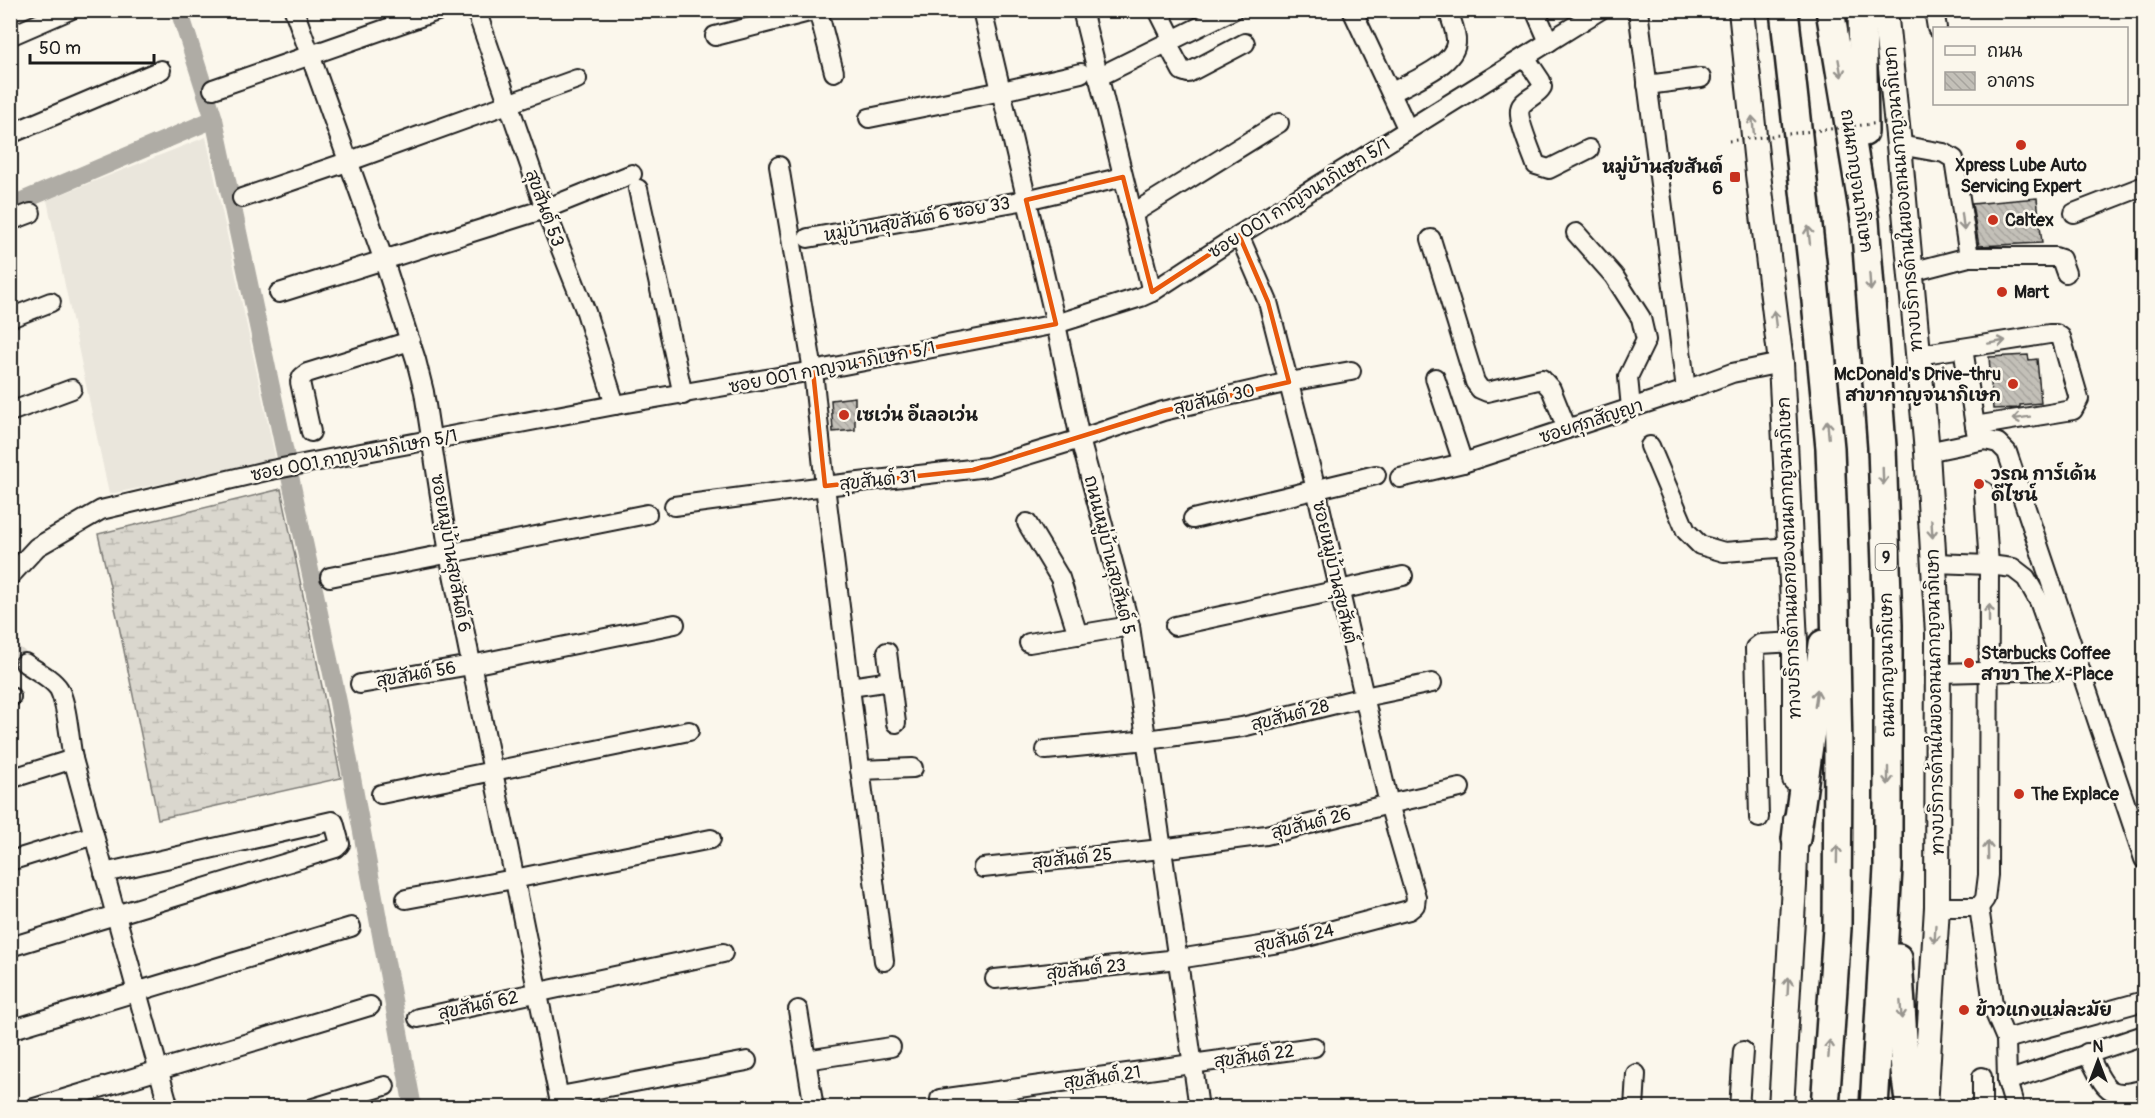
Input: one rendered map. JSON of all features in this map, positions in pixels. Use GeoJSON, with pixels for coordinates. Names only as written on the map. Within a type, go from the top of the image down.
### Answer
{"type":"FeatureCollection","features":[{"type":"Feature","properties":{"kind":"highway"},"geometry":{"type":"LineString","coordinates":[[1784,10],[1830,448],[1834,554],[1838,750],[1837,928],[1825,1107]]}},
{"type":"Feature","properties":{"kind":"highway","name":"ถนนกาญจนาภิเษก"},"geometry":{"type":"LineString","coordinates":[[1830,10],[1865,221],[1883,483],[1888,625],[1888,868],[1874,1107]]}},
{"type":"Feature","properties":{"kind":"highway"},"geometry":{"type":"LineString","coordinates":[[1863,10],[1865,221]]}},
{"type":"Feature","properties":{"kind":"highway"},"geometry":{"type":"LineString","coordinates":[[1796,839],[1834,554]]}},
{"type":"Feature","properties":{"kind":"highway"},"geometry":{"type":"LineString","coordinates":[[1888,868],[1897,940],[1905,1071],[1910,1107]]}},
{"type":"Feature","properties":{"kind":"main road","name":"ทางบริการด้านนอกของถนนกาญจนาภิเษก"},"geometry":{"type":"LineString","coordinates":[[1741,10],[1781,363],[1795,642],[1796,839],[1781,1107]]}},
{"type":"Feature","properties":{"kind":"main road","name":"ทางบริการด้านในของถนนกาญจนาภิเษก"},"geometry":{"type":"LineString","coordinates":[[1885,10],[1927,452],[1934,563],[1938,673],[1937,907],[1925,1107]]}},
{"type":"Feature","properties":{"kind":"street"},"geometry":{"type":"LineString","coordinates":[[10,36],[70,10]]}},
{"type":"Feature","properties":{"kind":"street","name":"ซอยหมู่บ้านสุขสันต์ 6"},"geometry":{"type":"LineString","coordinates":[[294,10],[384,261],[424,392],[449,554],[561,1102]]}},
{"type":"Feature","properties":{"kind":"street"},"geometry":{"type":"LineString","coordinates":[[213,89],[440,10]]}},
{"type":"Feature","properties":{"kind":"street","name":"สุขสันต์ 53"},"geometry":{"type":"LineString","coordinates":[[476,10],[545,209],[586,312],[615,405]]}},
{"type":"Feature","properties":{"kind":"street"},"geometry":{"type":"LineString","coordinates":[[715,36],[818,10],[834,72]]}},
{"type":"Feature","properties":{"kind":"street","name":"ถนนหมู่บ้านสุขสันต์ 5"},"geometry":{"type":"LineString","coordinates":[[982,10],[1056,324],[1080,439],[1130,626],[1199,1107]]}},
{"type":"Feature","properties":{"kind":"street"},"geometry":{"type":"LineString","coordinates":[[1082,10],[1089,75],[1123,177],[1152,292]]}},
{"type":"Feature","properties":{"kind":"street"},"geometry":{"type":"LineString","coordinates":[[1158,10],[1182,71],[1188,73],[1245,43]]}},
{"type":"Feature","properties":{"kind":"street"},"geometry":{"type":"LineString","coordinates":[[869,118],[1089,75],[1170,41],[1233,10]]}},
{"type":"Feature","properties":{"kind":"street"},"geometry":{"type":"LineString","coordinates":[[1352,10],[1408,130]]}},
{"type":"Feature","properties":{"kind":"street"},"geometry":{"type":"LineString","coordinates":[[1390,93],[1444,63],[1454,53],[1457,40],[1448,10]]}},
{"type":"Feature","properties":{"kind":"street"},"geometry":{"type":"LineString","coordinates":[[1535,10],[1549,42]]}},
{"type":"Feature","properties":{"kind":"street","name":"ซอย 001 กาญจนาภิเษก 5/1"},"geometry":{"type":"LineString","coordinates":[[10,576],[37,547],[101,510],[266,471],[1056,324],[1152,292],[1239,235],[1600,10]]}},
{"type":"Feature","properties":{"kind":"street"},"geometry":{"type":"LineString","coordinates":[[1638,10],[1686,390]]}},
{"type":"Feature","properties":{"kind":"street"},"geometry":{"type":"LineString","coordinates":[[1934,10],[1937,27]]}},
{"type":"Feature","properties":{"kind":"street"},"geometry":{"type":"LineString","coordinates":[[1525,57],[1541,81],[1542,87],[1539,92],[1522,104],[1519,110],[1520,120],[1536,165],[1549,169],[1589,149]]}},
{"type":"Feature","properties":{"kind":"street"},"geometry":{"type":"LineString","coordinates":[[10,134],[160,70]]}},
{"type":"Feature","properties":{"kind":"street"},"geometry":{"type":"LineString","coordinates":[[1647,85],[1701,78]]}},
{"type":"Feature","properties":{"kind":"street"},"geometry":{"type":"LineString","coordinates":[[242,198],[577,79]]}},
{"type":"Feature","properties":{"kind":"street"},"geometry":{"type":"LineString","coordinates":[[1132,214],[1279,123]]}},
{"type":"Feature","properties":{"kind":"street"},"geometry":{"type":"LineString","coordinates":[[1899,145],[1944,153],[1954,159],[1969,257]]}},
{"type":"Feature","properties":{"kind":"street"},"geometry":{"type":"LineString","coordinates":[[779,166],[813,371],[825,486],[884,961]]}},
{"type":"Feature","properties":{"kind":"street","name":"หมู่บ้านสุขสันต์ 6 ซอย 33"},"geometry":{"type":"LineString","coordinates":[[808,238],[1026,200],[1123,177]]}},
{"type":"Feature","properties":{"kind":"street"},"geometry":{"type":"LineString","coordinates":[[279,293],[635,182],[683,395]]}},
{"type":"Feature","properties":{"kind":"street"},"geometry":{"type":"LineString","coordinates":[[2074,213],[2145,186]]}},
{"type":"Feature","properties":{"kind":"street"},"geometry":{"type":"LineString","coordinates":[[10,221],[31,213]]}},
{"type":"Feature","properties":{"kind":"street"},"geometry":{"type":"LineString","coordinates":[[1576,233],[1614,276],[1641,318],[1646,340],[1628,377],[1631,408]]}},
{"type":"Feature","properties":{"kind":"street","name":"ซอยหมู่บ้านสุขสันต์"},"geometry":{"type":"LineString","coordinates":[[1239,235],[1268,302],[1316,489],[1389,804],[1416,897],[1414,905],[1409,910]]}},
{"type":"Feature","properties":{"kind":"street"},"geometry":{"type":"LineString","coordinates":[[1431,239],[1475,382],[1480,389],[1487,392],[1542,379],[1551,389],[1567,429]]}},
{"type":"Feature","properties":{"kind":"street"},"geometry":{"type":"LineString","coordinates":[[1911,272],[1969,257],[2055,257],[2061,260],[2066,273]]}},
{"type":"Feature","properties":{"kind":"street"},"geometry":{"type":"LineString","coordinates":[[10,318],[51,302]]}},
{"type":"Feature","properties":{"kind":"street"},"geometry":{"type":"LineString","coordinates":[[1918,355],[2056,334],[2061,337],[2079,399],[2073,410],[1976,434],[1927,452]]}},
{"type":"Feature","properties":{"kind":"street"},"geometry":{"type":"LineString","coordinates":[[311,432],[300,382],[302,377],[307,373],[410,341]]}},
{"type":"Feature","properties":{"kind":"street"},"geometry":{"type":"LineString","coordinates":[[1963,348],[1976,434],[1985,440],[1998,443],[2007,452],[2145,859]]}},
{"type":"Feature","properties":{"kind":"street","name":"ซอยศุภสัญญา"},"geometry":{"type":"LineString","coordinates":[[1400,478],[1463,463],[1732,373],[1781,363]]}},
{"type":"Feature","properties":{"kind":"street","name":"สุขสันต์ 30"},"geometry":{"type":"LineString","coordinates":[[1080,439],[1163,411],[1289,382],[1351,371]]}},
{"type":"Feature","properties":{"kind":"street"},"geometry":{"type":"LineString","coordinates":[[1435,378],[1463,463]]}},
{"type":"Feature","properties":{"kind":"street"},"geometry":{"type":"LineString","coordinates":[[10,412],[72,388]]}},
{"type":"Feature","properties":{"kind":"street","name":"สุขสันต์ 31"},"geometry":{"type":"LineString","coordinates":[[674,507],[988,467],[1080,439]]}},
{"type":"Feature","properties":{"kind":"street"},"geometry":{"type":"LineString","coordinates":[[1650,446],[1686,531],[1700,545],[1724,552],[1791,547]]}},
{"type":"Feature","properties":{"kind":"street"},"geometry":{"type":"LineString","coordinates":[[1193,519],[1376,475]]}},
{"type":"Feature","properties":{"kind":"street"},"geometry":{"type":"LineString","coordinates":[[1984,491],[1989,564],[1988,874],[1985,899],[1979,907],[1994,1011],[2007,1039],[2007,1082],[2015,1107]]}},
{"type":"Feature","properties":{"kind":"street"},"geometry":{"type":"LineString","coordinates":[[330,577],[647,514]]}},
{"type":"Feature","properties":{"kind":"street"},"geometry":{"type":"LineString","coordinates":[[1027,523],[1060,578],[1078,635]]}},
{"type":"Feature","properties":{"kind":"street"},"geometry":{"type":"LineString","coordinates":[[1934,563],[1989,564],[2013,568],[2026,578],[2039,601],[2062,666],[2058,669],[1938,673]]}},
{"type":"Feature","properties":{"kind":"street"},"geometry":{"type":"LineString","coordinates":[[1175,626],[1403,576]]}},
{"type":"Feature","properties":{"kind":"street","name":"สุขสันต์ 56"},"geometry":{"type":"LineString","coordinates":[[360,684],[675,624]]}},
{"type":"Feature","properties":{"kind":"street"},"geometry":{"type":"LineString","coordinates":[[1029,643],[1130,626]]}},
{"type":"Feature","properties":{"kind":"street"},"geometry":{"type":"LineString","coordinates":[[1759,818],[1755,648],[1760,644],[1795,642]]}},
{"type":"Feature","properties":{"kind":"street"},"geometry":{"type":"LineString","coordinates":[[887,652],[896,723]]}},
{"type":"Feature","properties":{"kind":"street"},"geometry":{"type":"LineString","coordinates":[[25,663],[58,688],[64,706],[73,759],[169,1107]]}},
{"type":"Feature","properties":{"kind":"street"},"geometry":{"type":"LineString","coordinates":[[850,687],[891,681]]}},
{"type":"Feature","properties":{"kind":"street","name":"สุขสันต์ 28"},"geometry":{"type":"LineString","coordinates":[[1046,750],[1147,740],[1242,727],[1432,683]]}},
{"type":"Feature","properties":{"kind":"street"},"geometry":{"type":"LineString","coordinates":[[381,794],[689,731]]}},
{"type":"Feature","properties":{"kind":"street"},"geometry":{"type":"LineString","coordinates":[[10,779],[73,759]]}},
{"type":"Feature","properties":{"kind":"street"},"geometry":{"type":"LineString","coordinates":[[860,770],[914,768]]}},
{"type":"Feature","properties":{"kind":"street","name":"สุขสันต์ 26"},"geometry":{"type":"LineString","coordinates":[[1161,849],[1266,835],[1461,788]]}},
{"type":"Feature","properties":{"kind":"street"},"geometry":{"type":"LineString","coordinates":[[10,947],[336,848],[340,844],[335,824],[332,822],[104,873]]}},
{"type":"Feature","properties":{"kind":"street"},"geometry":{"type":"LineString","coordinates":[[10,861],[94,835]]}},
{"type":"Feature","properties":{"kind":"street"},"geometry":{"type":"LineString","coordinates":[[406,898],[514,879],[711,839]]}},
{"type":"Feature","properties":{"kind":"street","name":"สุขสันต์ 25"},"geometry":{"type":"LineString","coordinates":[[983,868],[1161,849]]}},
{"type":"Feature","properties":{"kind":"street"},"geometry":{"type":"LineString","coordinates":[[1937,907],[1979,907]]}},
{"type":"Feature","properties":{"kind":"street","name":"สุขสันต์ 24"},"geometry":{"type":"LineString","coordinates":[[1178,959],[1292,941],[1409,910]]}},
{"type":"Feature","properties":{"kind":"street"},"geometry":{"type":"LineString","coordinates":[[10,1030],[351,927]]}},
{"type":"Feature","properties":{"kind":"street","name":"สุขสันต์ 62"},"geometry":{"type":"LineString","coordinates":[[418,1018],[723,953]]}},
{"type":"Feature","properties":{"kind":"street","name":"สุขสันต์ 23"},"geometry":{"type":"LineString","coordinates":[[995,979],[1178,959]]}},
{"type":"Feature","properties":{"kind":"street"},"geometry":{"type":"LineString","coordinates":[[2007,1039],[2145,1000]]}},
{"type":"Feature","properties":{"kind":"street"},"geometry":{"type":"LineString","coordinates":[[34,1107],[370,1006]]}},
{"type":"Feature","properties":{"kind":"street"},"geometry":{"type":"LineString","coordinates":[[798,1010],[814,1107]]}},
{"type":"Feature","properties":{"kind":"street"},"geometry":{"type":"LineString","coordinates":[[2007,1082],[2145,1035]]}},
{"type":"Feature","properties":{"kind":"street"},"geometry":{"type":"LineString","coordinates":[[806,1060],[891,1047]]}},
{"type":"Feature","properties":{"kind":"street","name":"สุขสันต์ 22"},"geometry":{"type":"LineString","coordinates":[[1194,1065],[1314,1047]]}},
{"type":"Feature","properties":{"kind":"street"},"geometry":{"type":"LineString","coordinates":[[1739,1107],[1743,1051]]}},
{"type":"Feature","properties":{"kind":"street"},"geometry":{"type":"LineString","coordinates":[[2087,1053],[2107,1089],[2116,1094],[2129,1094],[2145,1089]]}},
{"type":"Feature","properties":{"kind":"street"},"geometry":{"type":"LineString","coordinates":[[561,1102],[747,1061]]}},
{"type":"Feature","properties":{"kind":"street","name":"สุขสันต์ 21"},"geometry":{"type":"LineString","coordinates":[[940,1100],[1194,1065]]}},
{"type":"Feature","properties":{"kind":"street"},"geometry":{"type":"LineString","coordinates":[[1634,1107],[1636,1074]]}},
{"type":"Feature","properties":{"kind":"street"},"geometry":{"type":"LineString","coordinates":[[1982,1077],[1982,1107]]}},
{"type":"Feature","properties":{"kind":"street"},"geometry":{"type":"LineString","coordinates":[[313,1107],[385,1086]]}},
{"type":"Feature","properties":{"kind":"path"},"geometry":{"type":"LineString","coordinates":[[1729,141],[1905,120]]}},
{"type":"Feature","properties":{"kind":"highlighted area"},"geometry":{"type":"Polygon","coordinates":[[[1123,177],[1152,292],[1239,235],[1268,302],[1289,382],[1163,411],[973,470],[825,486],[813,371],[1056,324],[1026,200],[1123,177]]]}},
{"type":"Feature","properties":{"kind":"shaded area"},"geometry":{"type":"Polygon","coordinates":[[[206,137],[276,461],[109,494],[47,200],[206,137]]]}},
{"type":"Feature","properties":{"kind":"green space"},"geometry":{"type":"Polygon","coordinates":[[[281,489],[341,778],[158,819],[98,534],[281,489]]]}},
{"type":"Feature","properties":{"kind":"building"},"geometry":{"type":"Polygon","coordinates":[[[2037,198],[2042,243],[1979,246],[1972,204],[2037,198]]]}},
{"type":"Feature","properties":{"kind":"building"},"geometry":{"type":"Polygon","coordinates":[[[2028,355],[2029,360],[2037,359],[2041,403],[2020,405],[2017,408],[1993,409],[1989,357],[2028,355]]]}},
{"type":"Feature","properties":{"kind":"building","name":"เซเว่น อีเลอเว่น"},"geometry":{"type":"Polygon","coordinates":[[[855,397],[855,430],[833,432],[831,400],[855,397]]]}},
{"type":"Feature","properties":{"kind":"waterway"},"geometry":{"type":"LineString","coordinates":[[179,10],[214,119],[338,702],[413,1108]]}},
{"type":"Feature","properties":{"kind":"waterway"},"geometry":{"type":"LineString","coordinates":[[10,206],[214,119]]}},
{"type":"Feature","properties":{"kind":"tunnel"},"geometry":{"type":"LineString","coordinates":[[10,651],[25,663]]}},
{"type":"Feature","properties":{"kind":"place","name":"Xpress Lube Auto Servicing Expert"},"geometry":{"type":"Point","coordinates":[2021,145]}},
{"type":"Feature","properties":{"kind":"place","name":"หมู่บ้านสุขสันต์ 6"},"geometry":{"type":"Point","coordinates":[1735,177]}},
{"type":"Feature","properties":{"kind":"place","name":"Caltex"},"geometry":{"type":"Point","coordinates":[1993,220]}},
{"type":"Feature","properties":{"kind":"place","name":"Mart"},"geometry":{"type":"Point","coordinates":[2002,292]}},
{"type":"Feature","properties":{"kind":"place","name":"McDonald's Drive-thru สาขากาญจนาภิเษก"},"geometry":{"type":"Point","coordinates":[2013,384]}},
{"type":"Feature","properties":{"kind":"place","name":"เซเว่น อีเลอเว่น"},"geometry":{"type":"Point","coordinates":[844,415]}},
{"type":"Feature","properties":{"kind":"place","name":"วรุณ การ์เด้น ดีไซน์"},"geometry":{"type":"Point","coordinates":[1979,484]}},
{"type":"Feature","properties":{"kind":"place","name":"Starbucks Coffee สาขา The X-Place"},"geometry":{"type":"Point","coordinates":[1969,663]}},
{"type":"Feature","properties":{"kind":"place","name":"The Explace"},"geometry":{"type":"Point","coordinates":[2019,794]}},
{"type":"Feature","properties":{"kind":"place","name":"ข้าวแกงแม่ละมัย"},"geometry":{"type":"Point","coordinates":[1964,1010]}}]}
